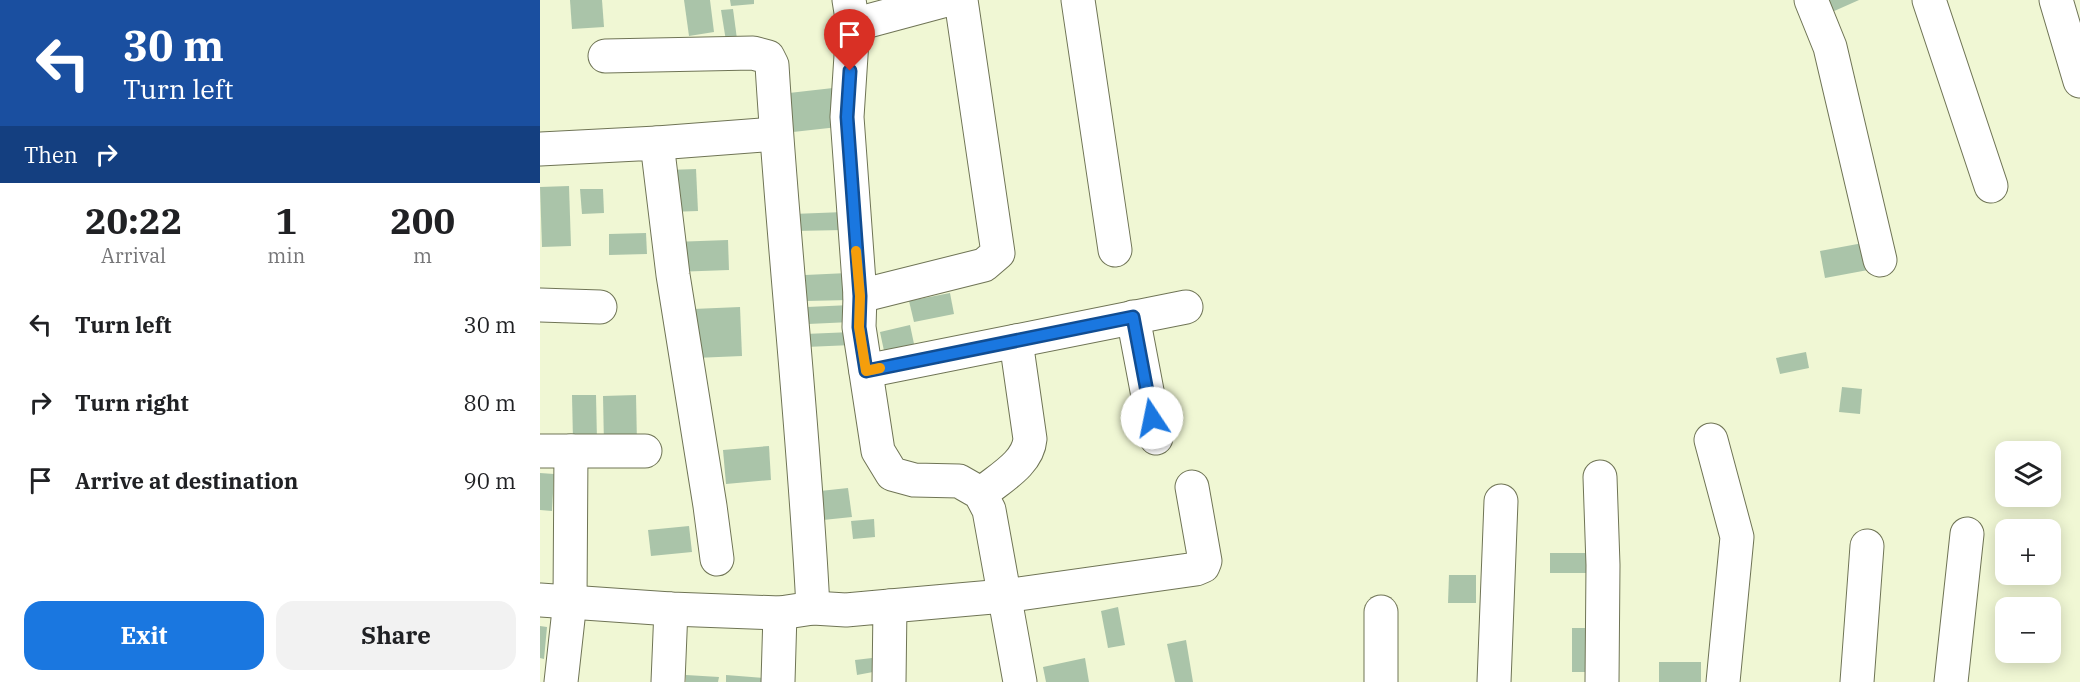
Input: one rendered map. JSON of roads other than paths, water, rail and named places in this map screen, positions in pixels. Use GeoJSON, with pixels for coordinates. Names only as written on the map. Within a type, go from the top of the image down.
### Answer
{"type":"FeatureCollection","features":[{"type":"Feature","properties":{"kind":"street"},"geometry":{"type":"LineString","coordinates":[[946,0],[851,13],[847,117],[860,296],[859,327],[878,451],[892,474],[914,480],[959,481],[981,494],[989,510],[1020,682]]}},
{"type":"Feature","properties":{"kind":"street"},"geometry":{"type":"LineString","coordinates":[[860,296],[984,265],[998,253],[961,0]]}},
{"type":"Feature","properties":{"kind":"street"},"geometry":{"type":"LineString","coordinates":[[1078,0],[1115,250]]}},
{"type":"Feature","properties":{"kind":"street"},"geometry":{"type":"LineString","coordinates":[[1811,0],[1830,47],[1880,260]]}},
{"type":"Feature","properties":{"kind":"street"},"geometry":{"type":"LineString","coordinates":[[1929,0],[1991,186]]}},
{"type":"Feature","properties":{"kind":"street"},"geometry":{"type":"LineString","coordinates":[[2056,0],[2080,81]]}},
{"type":"Feature","properties":{"kind":"street"},"geometry":{"type":"LineString","coordinates":[[605,56],[762,54],[768,57],[772,65],[807,503],[813,608]]}},
{"type":"Feature","properties":{"kind":"street"},"geometry":{"type":"LineString","coordinates":[[540,149],[776,134]]}},
{"type":"Feature","properties":{"kind":"street"},"geometry":{"type":"LineString","coordinates":[[657,142],[673,275],[717,559]]}},
{"type":"Feature","properties":{"kind":"street"},"geometry":{"type":"LineString","coordinates":[[540,305],[600,307]]}},
{"type":"Feature","properties":{"kind":"street"},"geometry":{"type":"LineString","coordinates":[[866,371],[1186,307]]}},
{"type":"Feature","properties":{"kind":"street"},"geometry":{"type":"LineString","coordinates":[[1133,317],[1156,438]]}},
{"type":"Feature","properties":{"kind":"street"},"geometry":{"type":"LineString","coordinates":[[981,494],[1023,459],[1029,448],[1030,439],[1016,341]]}},
{"type":"Feature","properties":{"kind":"street"},"geometry":{"type":"LineString","coordinates":[[1711,440],[1737,537],[1723,682]]}},
{"type":"Feature","properties":{"kind":"street"},"geometry":{"type":"LineString","coordinates":[[561,682],[555,601],[556,451],[645,451]]}},
{"type":"Feature","properties":{"kind":"street"},"geometry":{"type":"LineString","coordinates":[[1599,477],[1603,566],[1602,682]]}},
{"type":"Feature","properties":{"kind":"street"},"geometry":{"type":"LineString","coordinates":[[555,601],[671,609],[780,613],[813,608],[846,610],[1004,596],[1196,569],[1203,566],[1205,561],[1191,487]]}},
{"type":"Feature","properties":{"kind":"street"},"geometry":{"type":"LineString","coordinates":[[1494,682],[1501,501]]}},
{"type":"Feature","properties":{"kind":"street"},"geometry":{"type":"LineString","coordinates":[[1950,682],[1967,534]]}},
{"type":"Feature","properties":{"kind":"street"},"geometry":{"type":"LineString","coordinates":[[1857,682],[1867,546]]}},
{"type":"Feature","properties":{"kind":"street"},"geometry":{"type":"LineString","coordinates":[[890,606],[890,682]]}},
{"type":"Feature","properties":{"kind":"street"},"geometry":{"type":"LineString","coordinates":[[668,682],[671,609]]}},
{"type":"Feature","properties":{"kind":"street"},"geometry":{"type":"LineString","coordinates":[[1380,612],[1381,682]]}},
{"type":"Feature","properties":{"kind":"street"},"geometry":{"type":"LineString","coordinates":[[778,682],[780,613]]}}]}
